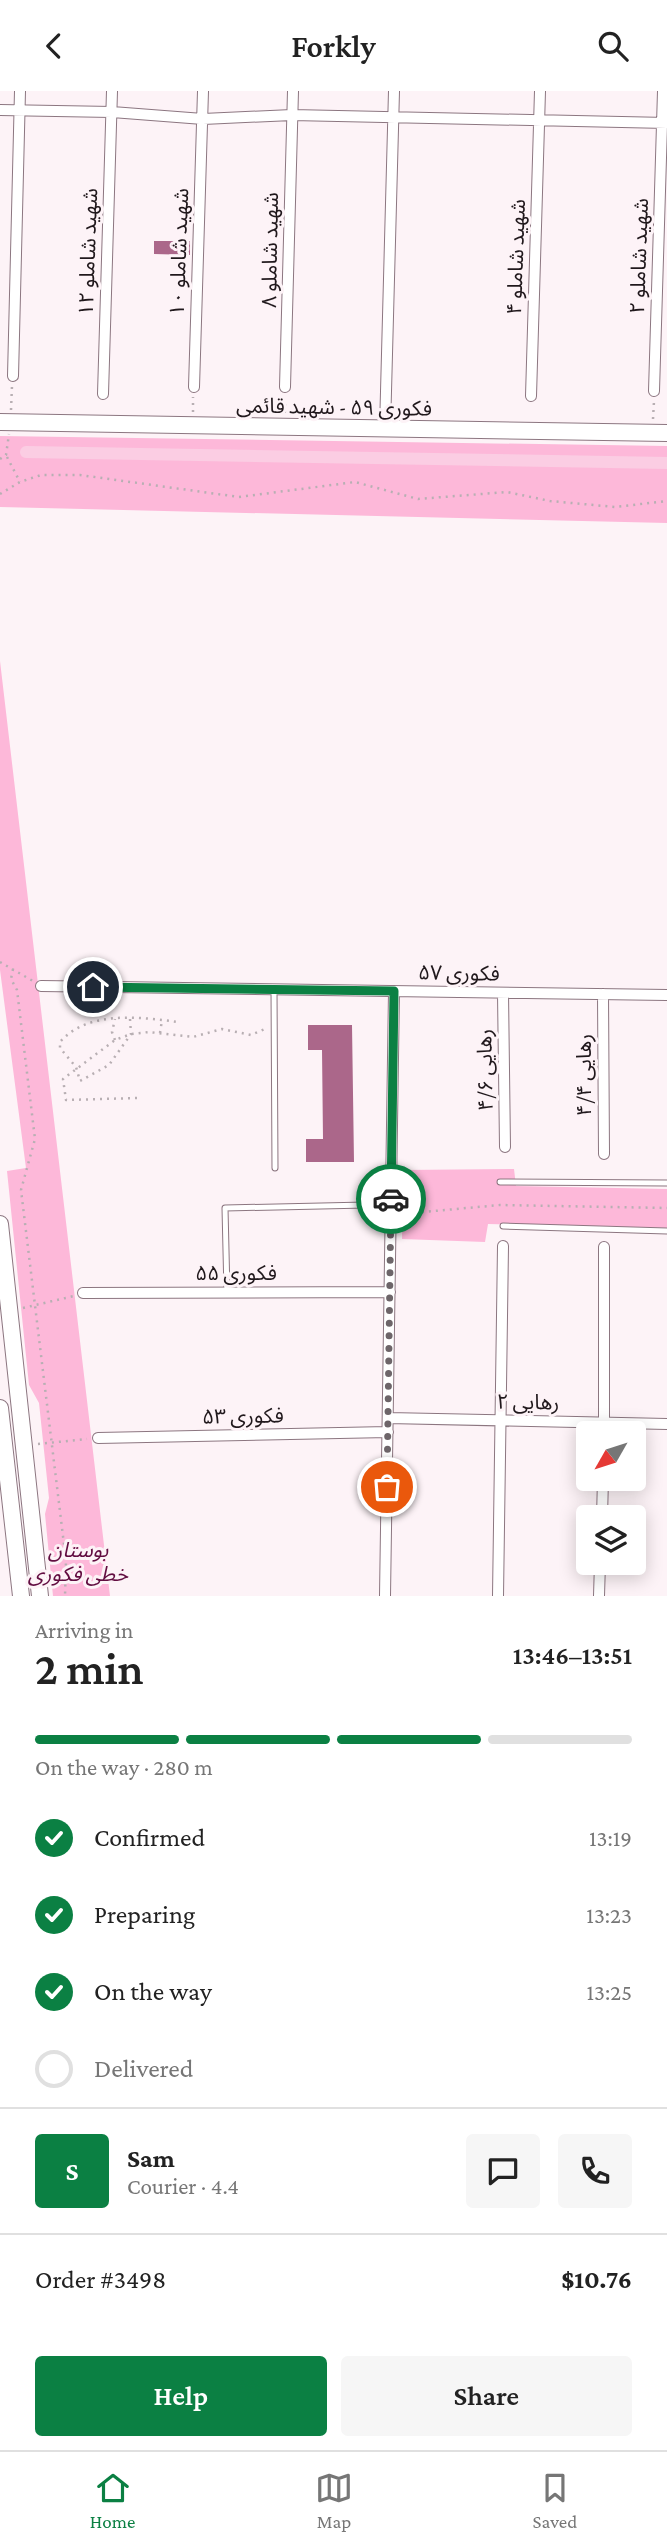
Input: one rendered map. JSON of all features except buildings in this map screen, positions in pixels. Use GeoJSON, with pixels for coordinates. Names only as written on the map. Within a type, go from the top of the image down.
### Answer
{"type":"FeatureCollection","features":[{"type":"Feature","properties":{"kind":"street"},"geometry":{"type":"LineString","coordinates":[[13,376],[20,91]]}},
{"type":"Feature","properties":{"kind":"street","name":"شهید شاملو ۱۲"},"geometry":{"type":"LineString","coordinates":[[103,394],[112,91]]}},
{"type":"Feature","properties":{"kind":"street","name":"شهید شاملو ۱۰"},"geometry":{"type":"LineString","coordinates":[[194,387],[203,91]]}},
{"type":"Feature","properties":{"kind":"street","name":"شهید شاملو ۸"},"geometry":{"type":"LineString","coordinates":[[285,387],[293,91]]}},
{"type":"Feature","properties":{"kind":"street"},"geometry":{"type":"LineString","coordinates":[[385,429],[394,91]]}},
{"type":"Feature","properties":{"kind":"street","name":"شهید شاملو ۴"},"geometry":{"type":"LineString","coordinates":[[531,396],[540,91]]}},
{"type":"Feature","properties":{"kind":"street","name":"شهید شاملو ۲"},"geometry":{"type":"LineString","coordinates":[[654,391],[665,123],[663,91]]}},
{"type":"Feature","properties":{"kind":"street"},"geometry":{"type":"LineString","coordinates":[[0,110],[111,112],[203,119],[292,115],[665,123]]}},
{"type":"Feature","properties":{"kind":"street","name":"فکوری ۵۹ - شهید قائمی"},"geometry":{"type":"LineString","coordinates":[[0,422],[659,433]]}},
{"type":"Feature","properties":{"kind":"street","name":"فکوری ۵۷"},"geometry":{"type":"LineString","coordinates":[[41,986],[667,995]]}},
{"type":"Feature","properties":{"kind":"street"},"geometry":{"type":"LineString","coordinates":[[385,1596],[394,991]]}},
{"type":"Feature","properties":{"kind":"street","name":"رهایی ۴/۶"},"geometry":{"type":"LineString","coordinates":[[503,993],[505,1147]]}},
{"type":"Feature","properties":{"kind":"street","name":"رهایی ۴/۴"},"geometry":{"type":"LineString","coordinates":[[603,994],[604,1154]]}},
{"type":"Feature","properties":{"kind":"street"},"geometry":{"type":"LineString","coordinates":[[0,1224],[40,1596]]}},
{"type":"Feature","properties":{"kind":"street"},"geometry":{"type":"LineString","coordinates":[[498,1596],[503,1246]]}},
{"type":"Feature","properties":{"kind":"street"},"geometry":{"type":"LineString","coordinates":[[604,1247],[604,1421]]}},
{"type":"Feature","properties":{"kind":"street","name":"فکوری ۵۵"},"geometry":{"type":"LineString","coordinates":[[83,1293],[390,1292]]}},
{"type":"Feature","properties":{"kind":"street"},"geometry":{"type":"LineString","coordinates":[[0,1408],[21,1596]]}},
{"type":"Feature","properties":{"kind":"street","name":"رهایی ۲"},"geometry":{"type":"LineString","coordinates":[[388,1418],[576,1426]]}},
{"type":"Feature","properties":{"kind":"street","name":"رهایی ۲"},"geometry":{"type":"LineString","coordinates":[[646,1425],[667,1424]]}},
{"type":"Feature","properties":{"kind":"street","name":"فکوری ۵۳"},"geometry":{"type":"LineString","coordinates":[[98,1438],[388,1432]]}},
{"type":"Feature","properties":{"kind":"street"},"geometry":{"type":"LineString","coordinates":[[600,1575],[600,1596]]}},
{"type":"Feature","properties":{"kind":"lane"},"geometry":{"type":"LineString","coordinates":[[274,989],[275,1168]]}},
{"type":"Feature","properties":{"kind":"lane"},"geometry":{"type":"LineString","coordinates":[[500,1182],[667,1183]]}},
{"type":"Feature","properties":{"kind":"lane"},"geometry":{"type":"LineString","coordinates":[[227,1293],[225,1208],[366,1205]]}},
{"type":"Feature","properties":{"kind":"lane"},"geometry":{"type":"LineString","coordinates":[[503,1226],[667,1231]]}},
{"type":"Feature","properties":{"kind":"path"},"geometry":{"type":"LineString","coordinates":[[192,426],[194,387]]}},
{"type":"Feature","properties":{"kind":"path"},"geometry":{"type":"LineString","coordinates":[[285,387],[285,427]]}},
{"type":"Feature","properties":{"kind":"path"},"geometry":{"type":"LineString","coordinates":[[654,391],[659,433]]}},
{"type":"Feature","properties":{"kind":"path"},"geometry":{"type":"LineString","coordinates":[[6,455],[20,482]]}},
{"type":"Feature","properties":{"kind":"path"},"geometry":{"type":"LineString","coordinates":[[0,494],[20,482],[41,475],[80,475],[239,497],[355,482],[418,499],[507,492],[550,501],[615,507],[667,501]]}},
{"type":"Feature","properties":{"kind":"path"},"geometry":{"type":"LineString","coordinates":[[0,962],[41,986]]}},
{"type":"Feature","properties":{"kind":"path"},"geometry":{"type":"LineString","coordinates":[[13,969],[11,979],[17,991],[35,1139],[21,1190],[66,1560],[65,1596]]}},
{"type":"Feature","properties":{"kind":"path"},"geometry":{"type":"LineString","coordinates":[[115,1019],[112,1031],[115,1041]]}},
{"type":"Feature","properties":{"kind":"path"},"geometry":{"type":"LineString","coordinates":[[130,1019],[131,1034],[109,1065],[80,1081],[76,1067],[60,1048],[60,1042],[88,1023],[115,1019],[130,1019],[162,1020],[178,1022]]}},
{"type":"Feature","properties":{"kind":"path"},"geometry":{"type":"LineString","coordinates":[[160,1033],[162,1020]]}},
{"type":"Feature","properties":{"kind":"path"},"geometry":{"type":"LineString","coordinates":[[137,1098],[66,1100],[63,1079],[115,1041],[131,1034],[160,1033],[193,1037],[222,1029],[251,1035],[274,1025]]}},
{"type":"Feature","properties":{"kind":"path"},"geometry":{"type":"LineString","coordinates":[[391,1215],[500,1205],[667,1208]]}},
{"type":"Feature","properties":{"kind":"path"},"geometry":{"type":"LineString","coordinates":[[9,1311],[83,1293]]}},
{"type":"Feature","properties":{"kind":"path"},"geometry":{"type":"LineString","coordinates":[[24,1445],[98,1438]]}},
{"type":"Feature","properties":{"kind":"green space"},"geometry":{"type":"Polygon","coordinates":[[[0,436],[667,446],[667,523],[0,507],[0,436]]]}},
{"type":"Feature","properties":{"kind":"green space","name":"بوستان خطی فکوری"},"geometry":{"type":"Polygon","coordinates":[[[0,661],[110,1596],[53,1596],[45,1514],[49,1498],[39,1403],[29,1385],[7,1171],[26,1168],[0,970],[0,661]]]}},
{"type":"Feature","properties":{"kind":"green space"},"geometry":{"type":"Polygon","coordinates":[[[514,1169],[516,1186],[667,1189],[667,1228],[488,1224],[485,1242],[402,1239],[403,1170],[514,1169]]]}},
{"type":"Feature","properties":{"kind":"waterway"},"geometry":{"type":"LineString","coordinates":[[26,452],[667,463]]}},
{"type":"Feature","properties":{"kind":"way so far"},"geometry":{"type":"LineString","coordinates":[[387,1487],[391,1199]]}},
{"type":"Feature","properties":{"kind":"route"},"geometry":{"type":"LineString","coordinates":[[93,987],[394,991],[391,1199]]}}]}
